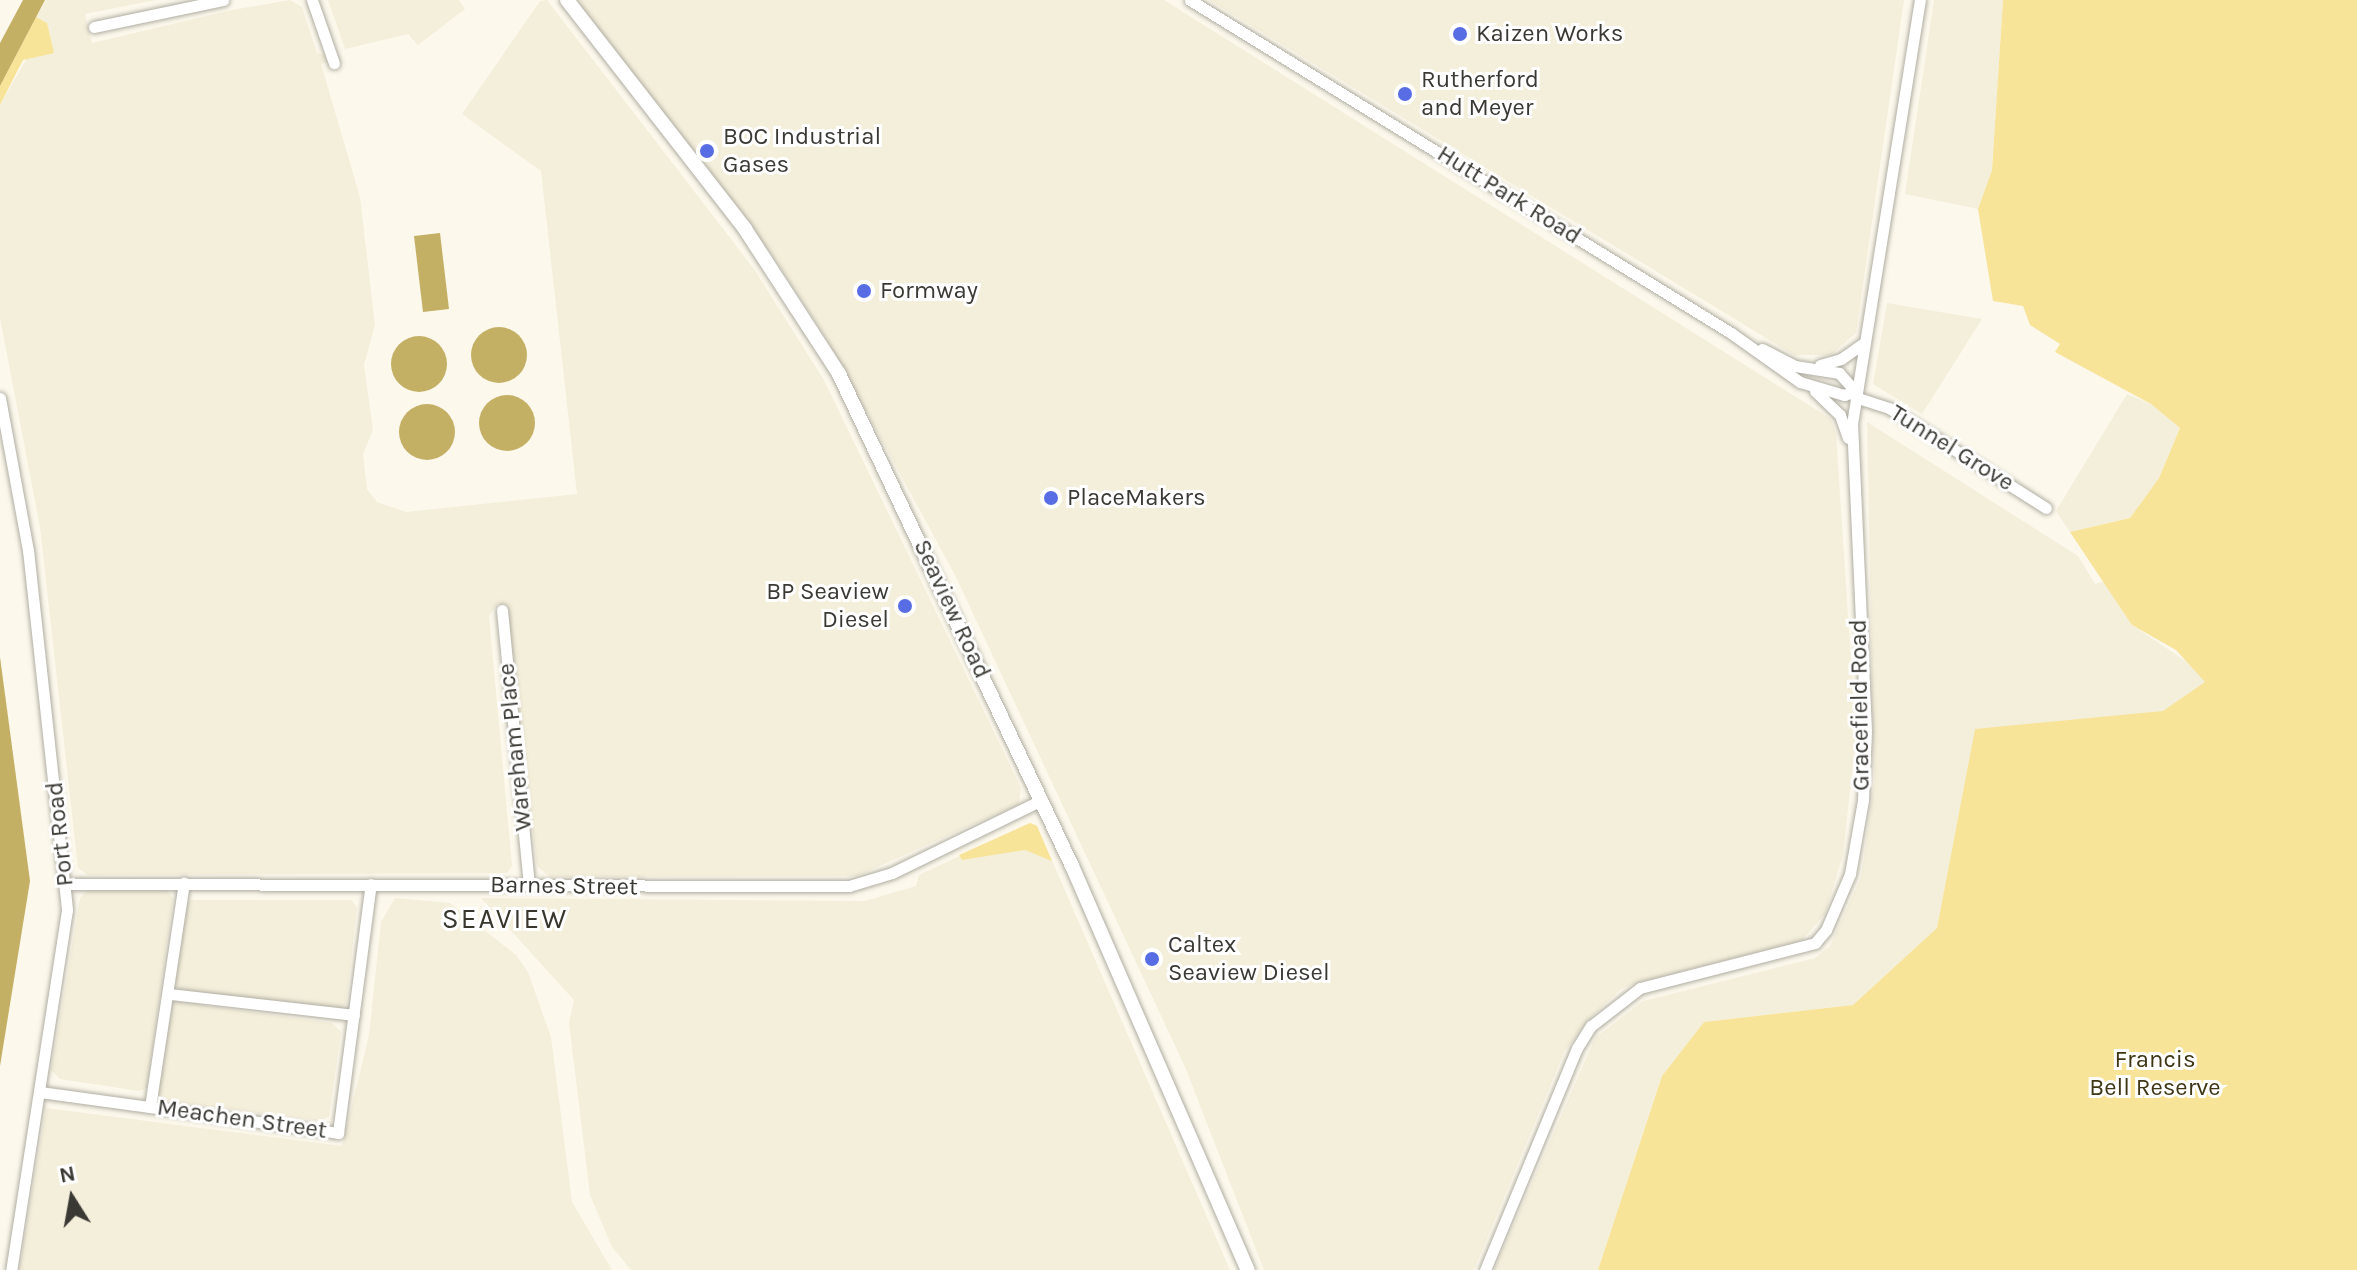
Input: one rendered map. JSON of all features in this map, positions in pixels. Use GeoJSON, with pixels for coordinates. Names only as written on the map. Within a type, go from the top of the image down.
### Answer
{"type":"FeatureCollection","features":[{"type":"Feature","properties":{"kind":"main road","name":"Seaview Road"},"geometry":{"type":"LineString","coordinates":[[567,0],[745,229],[813,330],[871,438],[1042,800],[1248,1270]]}},
{"type":"Feature","properties":{"kind":"street"},"geometry":{"type":"LineString","coordinates":[[94,27],[223,0]]}},
{"type":"Feature","properties":{"kind":"street"},"geometry":{"type":"LineString","coordinates":[[312,0],[334,63]]}},
{"type":"Feature","properties":{"kind":"street","name":"Hutt Park Road"},"geometry":{"type":"LineString","coordinates":[[1190,0],[1745,342],[1810,388],[1840,415],[1851,446]]}},
{"type":"Feature","properties":{"kind":"street","name":"Gracefield Road"},"geometry":{"type":"LineString","coordinates":[[1485,1270],[1577,1048],[1591,1026],[1640,988],[1815,943],[1839,904],[1850,874],[1866,773],[1851,446],[1855,394],[1920,0]]}},
{"type":"Feature","properties":{"kind":"street","name":"Hutt Park Road"},"geometry":{"type":"LineString","coordinates":[[1745,342],[1808,367],[1839,373],[1855,394]]}},
{"type":"Feature","properties":{"kind":"street"},"geometry":{"type":"LineString","coordinates":[[1808,367],[1841,359],[1865,342]]}},
{"type":"Feature","properties":{"kind":"street","name":"Hutt Park Road"},"geometry":{"type":"LineString","coordinates":[[1810,388],[1844,395],[1855,394]]}},
{"type":"Feature","properties":{"kind":"street","name":"Tunnel Grove"},"geometry":{"type":"LineString","coordinates":[[1855,394],[1889,408],[2046,508]]}},
{"type":"Feature","properties":{"kind":"street","name":"Port Road"},"geometry":{"type":"LineString","coordinates":[[0,398],[28,550],[67,884],[40,1092],[11,1270]]}},
{"type":"Feature","properties":{"kind":"street","name":"Wareham Place"},"geometry":{"type":"LineString","coordinates":[[502,610],[529,884]]}},
{"type":"Feature","properties":{"kind":"street","name":"Barnes Street"},"geometry":{"type":"LineString","coordinates":[[67,884],[529,884],[603,889],[858,885],[1042,800]]}},
{"type":"Feature","properties":{"kind":"street"},"geometry":{"type":"LineString","coordinates":[[150,1107],[170,994],[184,883]]}},
{"type":"Feature","properties":{"kind":"street","name":"Meachen Street"},"geometry":{"type":"LineString","coordinates":[[40,1092],[338,1133],[371,884]]}},
{"type":"Feature","properties":{"kind":"street"},"geometry":{"type":"LineString","coordinates":[[170,994],[354,1015]]}},
{"type":"Feature","properties":{"kind":"shaded area"},"geometry":{"type":"Polygon","coordinates":[[[23,0],[45,0],[0,86],[0,43],[23,0]]]}},
{"type":"Feature","properties":{"kind":"shaded area"},"geometry":{"type":"Polygon","coordinates":[[[46,0],[156,0],[85,14],[92,43],[232,10],[290,0],[302,7],[317,53],[326,55],[327,62],[321,64],[360,197],[375,325],[364,365],[373,430],[363,454],[367,489],[377,502],[406,512],[577,494],[541,171],[462,114],[540,1],[547,0],[754,269],[824,380],[1021,788],[1019,804],[857,876],[550,877],[537,866],[507,609],[498,603],[489,616],[512,866],[507,873],[88,875],[78,868],[40,527],[0,318],[0,105],[47,23],[36,17],[46,0]]]}},
{"type":"Feature","properties":{"kind":"shaded area"},"geometry":{"type":"Polygon","coordinates":[[[328,0],[459,0],[465,9],[418,45],[408,34],[345,49],[328,0]]]}},
{"type":"Feature","properties":{"kind":"shaded area"},"geometry":{"type":"Polygon","coordinates":[[[576,0],[1164,0],[1831,419],[1836,434],[1856,736],[1843,855],[1825,914],[1802,940],[1621,989],[1589,1019],[1564,1052],[1474,1270],[1264,1270],[1185,1067],[955,575],[826,338],[772,255],[576,0]]]}},
{"type":"Feature","properties":{"kind":"shaded area"},"geometry":{"type":"Polygon","coordinates":[[[1209,0],[1904,0],[1856,333],[1831,355],[1794,355],[1209,0]]]}},
{"type":"Feature","properties":{"kind":"shaded area"},"geometry":{"type":"Polygon","coordinates":[[[1934,0],[2003,0],[1992,170],[1978,209],[1905,194],[1934,0]]]}},
{"type":"Feature","properties":{"kind":"shaded area"},"geometry":{"type":"Polygon","coordinates":[[[440,233],[449,309],[423,312],[414,236],[440,233]]]}},
{"type":"Feature","properties":{"kind":"shaded area"},"geometry":{"type":"Polygon","coordinates":[[[1887,303],[1982,319],[1922,414],[1873,384],[1887,303]]]}},
{"type":"Feature","properties":{"kind":"shaded area"},"geometry":{"type":"Polygon","coordinates":[[[499,327],[519,335],[527,355],[519,375],[499,383],[479,375],[471,355],[479,335],[499,327]]]}},
{"type":"Feature","properties":{"kind":"shaded area"},"geometry":{"type":"Polygon","coordinates":[[[419,336],[439,344],[447,364],[439,384],[419,392],[399,384],[391,364],[399,344],[419,336]]]}},
{"type":"Feature","properties":{"kind":"shaded area"},"geometry":{"type":"Polygon","coordinates":[[[2127,394],[2151,404],[2180,428],[2159,478],[2130,518],[2070,532],[2056,511],[2127,394]]]}},
{"type":"Feature","properties":{"kind":"shaded area"},"geometry":{"type":"Polygon","coordinates":[[[507,395],[527,403],[535,423],[527,443],[507,451],[487,443],[479,423],[487,403],[507,395]]]}},
{"type":"Feature","properties":{"kind":"shaded area"},"geometry":{"type":"Polygon","coordinates":[[[427,404],[447,412],[455,432],[447,452],[427,460],[407,452],[399,432],[407,412],[427,404]]]}},
{"type":"Feature","properties":{"kind":"shaded area"},"geometry":{"type":"Polygon","coordinates":[[[1867,422],[2078,556],[2095,584],[2104,581],[2132,625],[2196,668],[2205,682],[2202,688],[2163,711],[2121,719],[1975,730],[1937,928],[1853,1005],[1704,1022],[1662,1076],[1598,1270],[1494,1270],[1595,1038],[1643,1001],[1815,958],[1830,946],[1861,877],[1874,783],[1867,422]]]}},
{"type":"Feature","properties":{"kind":"shaded area"},"geometry":{"type":"Polygon","coordinates":[[[0,657],[30,881],[0,1066],[0,657]]]}},
{"type":"Feature","properties":{"kind":"shaded area"},"geometry":{"type":"Polygon","coordinates":[[[1030,823],[1037,826],[1230,1270],[631,1270],[612,1247],[590,1195],[569,1023],[574,1000],[481,898],[865,901],[916,886],[919,875],[1030,823]]]}},
{"type":"Feature","properties":{"kind":"shaded area"},"geometry":{"type":"Polygon","coordinates":[[[88,890],[166,890],[173,898],[147,1088],[139,1091],[60,1079],[51,1070],[80,898],[88,890]]]}},
{"type":"Feature","properties":{"kind":"shaded area"},"geometry":{"type":"Polygon","coordinates":[[[395,898],[450,903],[516,955],[528,972],[551,1037],[572,1202],[612,1270],[19,1270],[46,1108],[342,1146],[369,1035],[381,922],[395,898]]]}},
{"type":"Feature","properties":{"kind":"shaded area"},"geometry":{"type":"Polygon","coordinates":[[[192,900],[352,900],[357,908],[346,1004],[339,1010],[180,991],[175,980],[185,906],[192,900]]]}},
{"type":"Feature","properties":{"kind":"shaded area"},"geometry":{"type":"Polygon","coordinates":[[[173,1001],[332,1023],[341,1032],[329,1116],[322,1121],[161,1100],[157,1094],[173,1001]]]}},
{"type":"Feature","properties":{"kind":"green space","name":"Francis Bell Reserve"},"geometry":{"type":"Polygon","coordinates":[[[2003,0],[2357,0],[2357,1270],[1598,1270],[1662,1076],[1704,1022],[1853,1005],[1937,928],[1975,729],[2163,711],[2205,682],[2176,650],[2132,625],[2070,532],[2130,518],[2159,478],[2180,428],[2151,404],[2055,352],[2060,344],[2030,325],[2023,306],[1993,301],[1978,209],[1992,170],[2003,0]]]}},
{"type":"Feature","properties":{"kind":"green space"},"geometry":{"type":"Polygon","coordinates":[[[36,17],[47,23],[54,53],[23,60],[0,105],[0,86],[36,17]]]}},
{"type":"Feature","properties":{"kind":"green space"},"geometry":{"type":"Polygon","coordinates":[[[1030,823],[1037,826],[1052,861],[1025,850],[962,860],[959,855],[1030,823]]]}},
{"type":"Feature","properties":{"kind":"place","name":"Kaizen Works"},"geometry":{"type":"Point","coordinates":[1460,34]}},
{"type":"Feature","properties":{"kind":"place","name":"Rutherford and Meyer"},"geometry":{"type":"Point","coordinates":[1405,94]}},
{"type":"Feature","properties":{"kind":"place","name":"BOC Industrial Gases"},"geometry":{"type":"Point","coordinates":[707,151]}},
{"type":"Feature","properties":{"kind":"place","name":"Formway"},"geometry":{"type":"Point","coordinates":[864,291]}},
{"type":"Feature","properties":{"kind":"place","name":"PlaceMakers"},"geometry":{"type":"Point","coordinates":[1051,498]}},
{"type":"Feature","properties":{"kind":"place","name":"BP Seaview Diesel"},"geometry":{"type":"Point","coordinates":[905,606]}},
{"type":"Feature","properties":{"kind":"place","name":"Caltex Seaview Diesel"},"geometry":{"type":"Point","coordinates":[1152,959]}},
{"type":"Feature","properties":{"kind":"district","name":"SEAVIEW"},"geometry":{"type":"Point","coordinates":[505,919]}}]}
